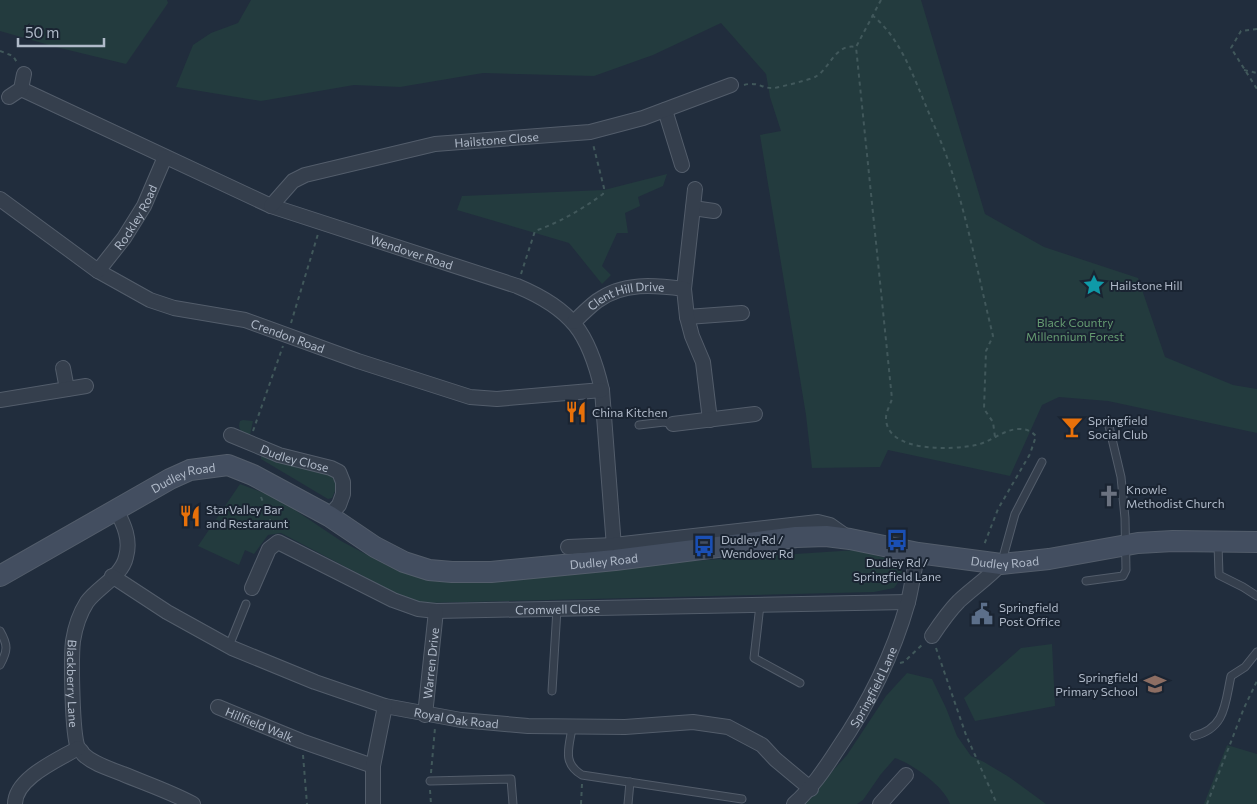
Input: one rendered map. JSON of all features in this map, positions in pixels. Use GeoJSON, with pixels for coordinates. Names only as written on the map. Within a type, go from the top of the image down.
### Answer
{"type":"FeatureCollection","features":[{"type":"Feature","properties":{"kind":"main road","name":"Dudley Road"},"geometry":{"type":"LineString","coordinates":[[1,572],[170,479],[190,470],[228,465],[253,475],[329,516],[386,554],[429,570],[452,572],[491,572],[615,552],[796,537],[826,536],[850,539],[918,553],[1001,564],[1048,559],[1126,545],[1173,541],[1257,542]]}},
{"type":"Feature","properties":{"kind":"street","name":"Wendover Road"},"geometry":{"type":"LineString","coordinates":[[24,74],[15,93],[165,157],[271,206],[518,286],[532,292],[554,306],[574,322],[584,335],[597,368],[602,390],[615,552]]}},
{"type":"Feature","properties":{"kind":"street","name":"Hailstone Close"},"geometry":{"type":"LineString","coordinates":[[271,206],[292,181],[305,175],[435,144],[590,132],[665,110],[731,85]]}},
{"type":"Feature","properties":{"kind":"street"},"geometry":{"type":"LineString","coordinates":[[665,110],[682,165]]}},
{"type":"Feature","properties":{"kind":"street","name":"Rockley Road"},"geometry":{"type":"LineString","coordinates":[[98,271],[124,238],[144,206],[165,157]]}},
{"type":"Feature","properties":{"kind":"street","name":"Clent Hill Drive"},"geometry":{"type":"LineString","coordinates":[[695,189],[684,289],[687,317],[692,336],[703,362],[710,420]]}},
{"type":"Feature","properties":{"kind":"street","name":"Crendon Road"},"geometry":{"type":"LineString","coordinates":[[0,200],[98,271],[125,288],[158,303],[174,308],[245,320],[358,361],[470,397],[497,399],[602,390]]}},
{"type":"Feature","properties":{"kind":"street"},"geometry":{"type":"LineString","coordinates":[[693,208],[714,212]]}},
{"type":"Feature","properties":{"kind":"street","name":"Clent Hill Drive"},"geometry":{"type":"LineString","coordinates":[[574,322],[597,301],[614,291],[631,286],[684,289]]}},
{"type":"Feature","properties":{"kind":"street"},"geometry":{"type":"LineString","coordinates":[[687,317],[742,312]]}},
{"type":"Feature","properties":{"kind":"street"},"geometry":{"type":"LineString","coordinates":[[63,368],[67,389]]}},
{"type":"Feature","properties":{"kind":"street"},"geometry":{"type":"LineString","coordinates":[[0,400],[86,386]]}},
{"type":"Feature","properties":{"kind":"street"},"geometry":{"type":"LineString","coordinates":[[672,424],[755,414]]}},
{"type":"Feature","properties":{"kind":"street","name":"Dudley Close"},"geometry":{"type":"LineString","coordinates":[[231,435],[279,455],[331,468],[339,472],[343,482],[343,494],[339,505],[329,516]]}},
{"type":"Feature","properties":{"kind":"street","name":"Blackberry Lane"},"geometry":{"type":"LineString","coordinates":[[78,748],[75,729],[73,640],[79,618],[87,603],[122,566],[126,558],[128,545],[124,524],[116,510]]}},
{"type":"Feature","properties":{"kind":"street"},"geometry":{"type":"LineString","coordinates":[[252,588],[269,549],[278,542]]}},
{"type":"Feature","properties":{"kind":"street","name":"Cromwell Close"},"geometry":{"type":"LineString","coordinates":[[278,542],[393,600],[418,609],[436,611],[908,602]]}},
{"type":"Feature","properties":{"kind":"street"},"geometry":{"type":"LineString","coordinates":[[568,546],[615,552]]}},
{"type":"Feature","properties":{"kind":"street","name":"Springfield Lane"},"geometry":{"type":"LineString","coordinates":[[794,804],[810,789],[856,722],[886,662],[908,602],[918,553]]}},
{"type":"Feature","properties":{"kind":"street"},"geometry":{"type":"LineString","coordinates":[[932,636],[943,619],[959,601],[988,578],[1001,564]]}},
{"type":"Feature","properties":{"kind":"street","name":"Royal Oak Road"},"geometry":{"type":"LineString","coordinates":[[112,576],[167,612],[229,646],[315,682],[385,706],[461,720],[528,726],[572,728],[626,727],[693,722],[728,727],[762,745],[810,789]]}},
{"type":"Feature","properties":{"kind":"street","name":"Warren Drive"},"geometry":{"type":"LineString","coordinates":[[426,715],[436,611]]}},
{"type":"Feature","properties":{"kind":"street"},"geometry":{"type":"LineString","coordinates":[[372,804],[373,766],[385,706]]}},
{"type":"Feature","properties":{"kind":"street","name":"Hillfield Walk"},"geometry":{"type":"LineString","coordinates":[[218,707],[373,766]]}},
{"type":"Feature","properties":{"kind":"street"},"geometry":{"type":"LineString","coordinates":[[15,804],[15,797],[21,786],[31,776],[78,748],[93,762],[179,796],[193,804]]}},
{"type":"Feature","properties":{"kind":"street"},"geometry":{"type":"LineString","coordinates":[[880,804],[906,775]]}},
{"type":"Feature","properties":{"kind":"lane"},"geometry":{"type":"LineString","coordinates":[[639,425],[664,422],[672,424]]}},
{"type":"Feature","properties":{"kind":"lane"},"geometry":{"type":"LineString","coordinates":[[1086,581],[1123,576],[1126,570],[1125,518],[1121,477],[1109,426]]}},
{"type":"Feature","properties":{"kind":"lane"},"geometry":{"type":"LineString","coordinates":[[1001,564],[1015,514],[1042,462]]}},
{"type":"Feature","properties":{"kind":"lane"},"geometry":{"type":"LineString","coordinates":[[1218,541],[1219,575],[1257,596]]}},
{"type":"Feature","properties":{"kind":"lane"},"geometry":{"type":"LineString","coordinates":[[229,646],[246,604]]}},
{"type":"Feature","properties":{"kind":"lane"},"geometry":{"type":"LineString","coordinates":[[760,605],[754,658],[800,684]]}},
{"type":"Feature","properties":{"kind":"lane"},"geometry":{"type":"LineString","coordinates":[[552,691],[557,609]]}},
{"type":"Feature","properties":{"kind":"lane"},"geometry":{"type":"LineString","coordinates":[[0,631],[7,644],[0,665]]}},
{"type":"Feature","properties":{"kind":"lane"},"geometry":{"type":"LineString","coordinates":[[1194,736],[1211,730],[1219,721],[1225,706],[1231,676],[1245,667],[1257,652]]}},
{"type":"Feature","properties":{"kind":"lane"},"geometry":{"type":"LineString","coordinates":[[572,728],[568,753],[570,765],[582,775],[729,800],[742,799]]}},
{"type":"Feature","properties":{"kind":"lane"},"geometry":{"type":"LineString","coordinates":[[430,781],[511,779],[513,804]]}},
{"type":"Feature","properties":{"kind":"lane"},"geometry":{"type":"LineString","coordinates":[[628,804],[630,782]]}},
{"type":"Feature","properties":{"kind":"path"},"geometry":{"type":"LineString","coordinates":[[880,0],[856,46],[892,399],[886,417],[889,429],[896,438],[927,448],[977,445],[1018,428],[1030,430],[1036,436],[1030,454],[998,509],[978,561]]}},
{"type":"Feature","properties":{"kind":"path"},"geometry":{"type":"LineString","coordinates":[[872,15],[883,24],[903,54],[914,76],[950,167],[969,233],[993,336],[986,350],[984,409],[993,422],[995,437]]}},
{"type":"Feature","properties":{"kind":"path"},"geometry":{"type":"LineString","coordinates":[[1257,29],[1241,30],[1231,48],[1257,89]]}},
{"type":"Feature","properties":{"kind":"path"},"geometry":{"type":"LineString","coordinates":[[731,85],[744,86],[756,84],[773,88],[805,81],[816,77],[835,55],[844,48],[856,46]]}},
{"type":"Feature","properties":{"kind":"path"},"geometry":{"type":"LineString","coordinates":[[0,51],[13,56]]}},
{"type":"Feature","properties":{"kind":"path"},"geometry":{"type":"LineString","coordinates":[[1244,70],[1257,73]]}},
{"type":"Feature","properties":{"kind":"path"},"geometry":{"type":"LineString","coordinates":[[518,286],[535,231],[558,223],[603,194],[604,188],[590,132]]}},
{"type":"Feature","properties":{"kind":"path"},"geometry":{"type":"LineString","coordinates":[[253,475],[278,542]]}},
{"type":"Feature","properties":{"kind":"path"},"geometry":{"type":"LineString","coordinates":[[886,662],[896,664],[904,662],[932,636],[966,735],[997,804]]}},
{"type":"Feature","properties":{"kind":"path"},"geometry":{"type":"LineString","coordinates":[[1207,804],[1244,708],[1257,681]]}},
{"type":"Feature","properties":{"kind":"path"},"geometry":{"type":"LineString","coordinates":[[426,715],[436,725],[430,781],[431,804]]}},
{"type":"Feature","properties":{"kind":"path","name":"Hillfield Walk"},"geometry":{"type":"LineString","coordinates":[[301,740],[307,804]]}},
{"type":"Feature","properties":{"kind":"path"},"geometry":{"type":"LineString","coordinates":[[581,804],[582,775]]}},
{"type":"Feature","properties":{"kind":"green space"},"geometry":{"type":"Polygon","coordinates":[[[0,0],[167,0],[168,3],[126,64],[0,31],[0,0]]]}},
{"type":"Feature","properties":{"kind":"green space","name":"Black Country Millennium Forest"},"geometry":{"type":"Polygon","coordinates":[[[251,0],[921,0],[985,214],[1044,247],[1138,278],[1165,357],[1233,385],[1257,389],[1257,433],[1108,401],[1059,397],[1042,405],[1010,476],[888,450],[880,467],[812,468],[806,415],[760,135],[781,131],[770,97],[766,74],[721,23],[653,55],[594,76],[483,73],[400,87],[354,85],[261,101],[176,87],[193,45],[211,33],[238,23],[251,0]]]}},
{"type":"Feature","properties":{"kind":"green space"},"geometry":{"type":"Polygon","coordinates":[[[667,174],[663,186],[638,197],[640,206],[625,213],[628,233],[617,233],[602,266],[611,275],[602,284],[569,243],[457,210],[462,196],[604,190],[667,174]]]}},
{"type":"Feature","properties":{"kind":"green space"},"geometry":{"type":"Polygon","coordinates":[[[240,421],[253,421],[248,437],[240,429],[240,421]]]}},
{"type":"Feature","properties":{"kind":"green space"},"geometry":{"type":"Polygon","coordinates":[[[261,454],[325,473],[335,479],[336,489],[332,498],[328,499],[261,459],[261,454]]]}},
{"type":"Feature","properties":{"kind":"green space"},"geometry":{"type":"Polygon","coordinates":[[[240,484],[277,498],[341,541],[390,567],[431,578],[459,581],[566,575],[676,562],[856,550],[900,562],[903,575],[894,588],[874,592],[424,603],[405,598],[281,533],[268,535],[254,554],[245,550],[239,565],[198,546],[240,484]]]}},
{"type":"Feature","properties":{"kind":"green space"},"geometry":{"type":"Polygon","coordinates":[[[1052,644],[1055,706],[975,721],[964,698],[1021,648],[1052,644]]]}},
{"type":"Feature","properties":{"kind":"green space"},"geometry":{"type":"Polygon","coordinates":[[[907,673],[932,679],[957,736],[971,756],[1009,777],[1046,804],[950,804],[942,790],[927,776],[895,758],[863,800],[857,804],[803,804],[847,755],[886,696],[907,673]]]}},
{"type":"Feature","properties":{"kind":"green space"},"geometry":{"type":"Polygon","coordinates":[[[1227,745],[1257,754],[1257,804],[1204,804],[1227,745]]]}},
{"type":"Feature","properties":{"kind":"place","name":"Hailstone Hill"},"geometry":{"type":"Point","coordinates":[1094,285]}},
{"type":"Feature","properties":{"kind":"place","name":"China Kitchen"},"geometry":{"type":"Point","coordinates":[576,412]}},
{"type":"Feature","properties":{"kind":"place","name":"Springfield Social Club"},"geometry":{"type":"Point","coordinates":[1072,427]}},
{"type":"Feature","properties":{"kind":"place","name":"Knowle Methodist Church"},"geometry":{"type":"Point","coordinates":[1109,496]}},
{"type":"Feature","properties":{"kind":"place","name":"StarValley Bar and Restaraunt"},"geometry":{"type":"Point","coordinates":[190,516]}},
{"type":"Feature","properties":{"kind":"place","name":"Dudley Rd / Springfield Lane"},"geometry":{"type":"Point","coordinates":[897,540]}},
{"type":"Feature","properties":{"kind":"place","name":"Dudley Rd / Wendover Rd"},"geometry":{"type":"Point","coordinates":[704,546]}},
{"type":"Feature","properties":{"kind":"place","name":"Springfield Post Office"},"geometry":{"type":"Point","coordinates":[982,614]}},
{"type":"Feature","properties":{"kind":"place","name":"Springfield Primary School"},"geometry":{"type":"Point","coordinates":[1155,684]}}]}
